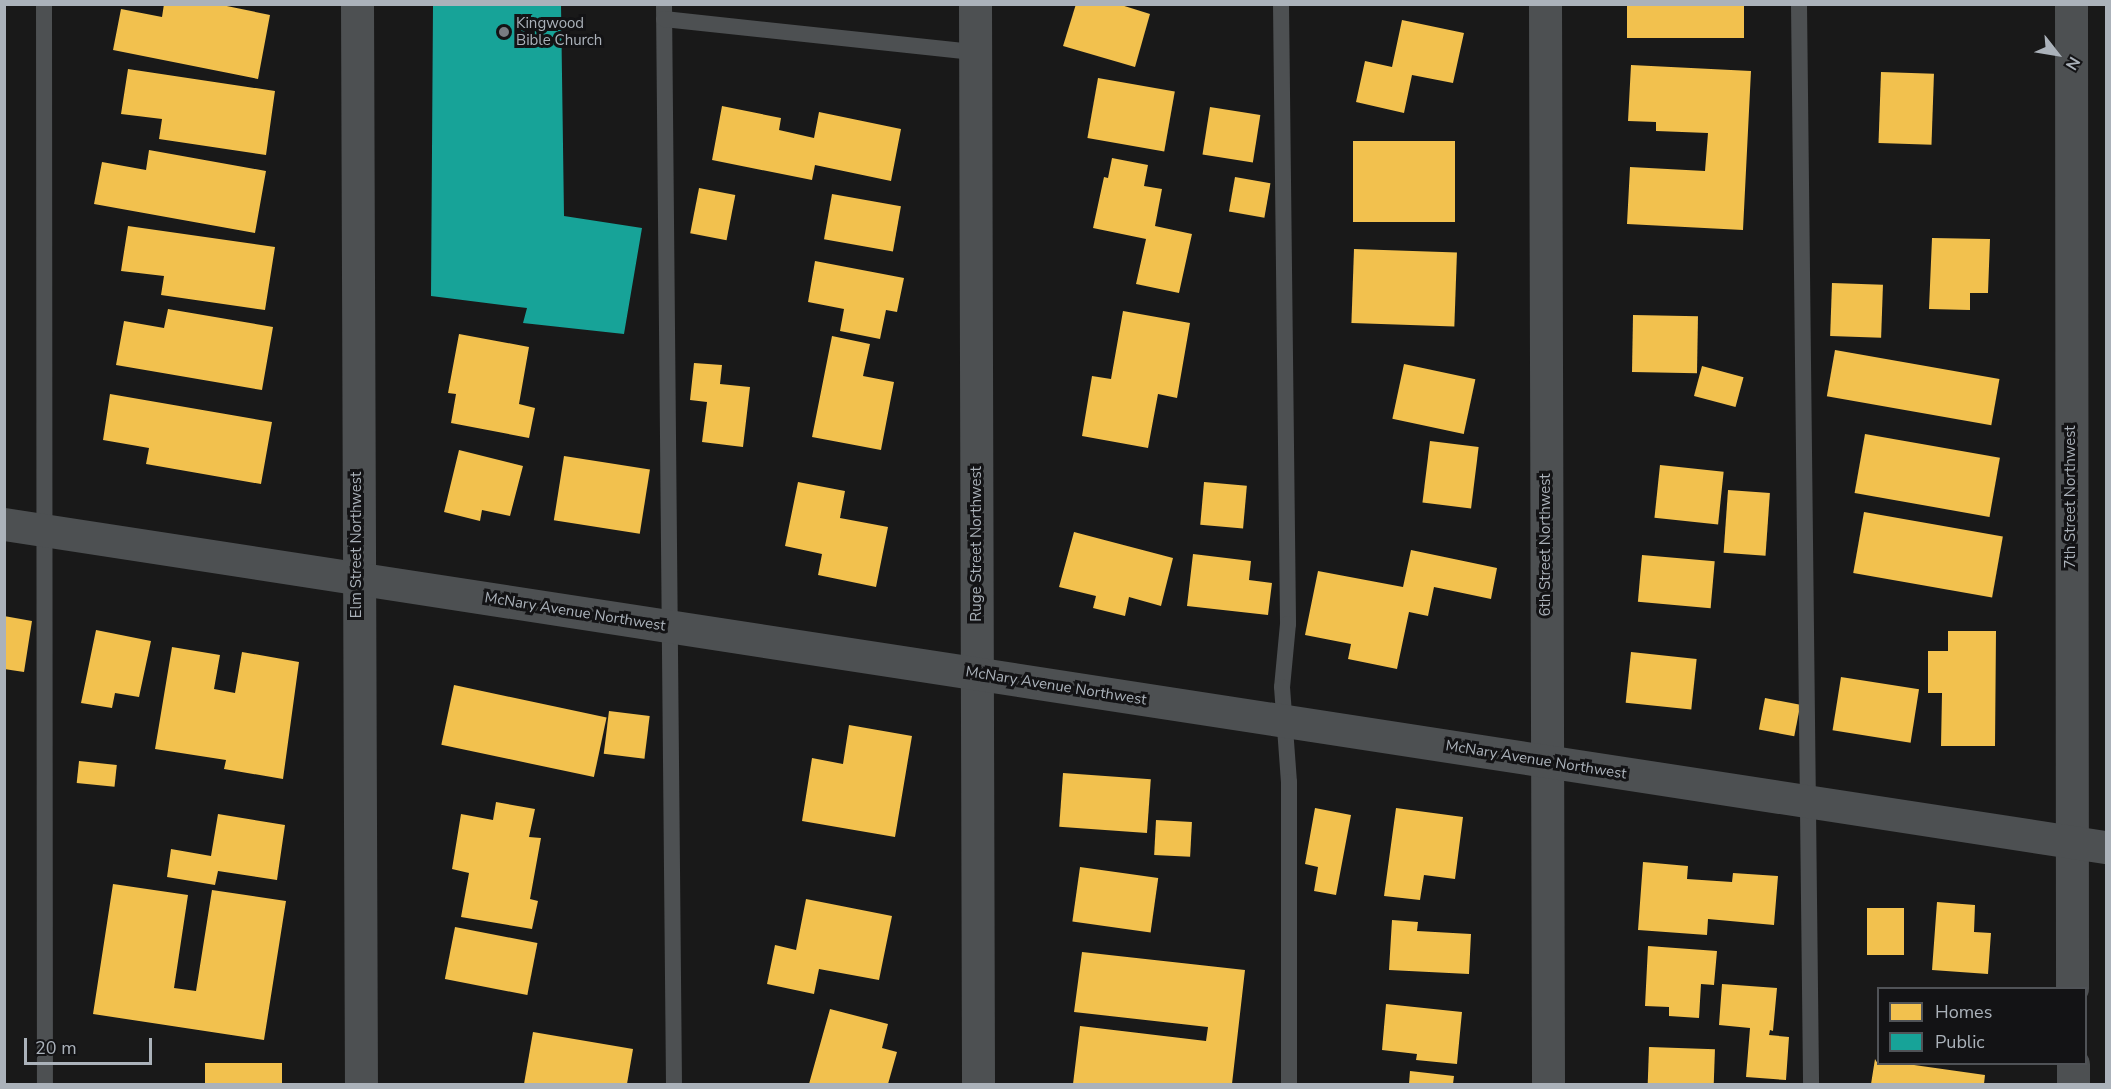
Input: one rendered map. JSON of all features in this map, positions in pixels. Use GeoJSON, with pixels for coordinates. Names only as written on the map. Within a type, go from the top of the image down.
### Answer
{"type":"FeatureCollection","features":[{"type":"Feature","properties":{"kind":"street","name":"Elm Street Northwest"},"geometry":{"type":"LineString","coordinates":[[357,4],[356,578],[361,1084]]}},
{"type":"Feature","properties":{"kind":"street","name":"Ruge Street Northwest"},"geometry":{"type":"LineString","coordinates":[[975,4],[978,1084]]}},
{"type":"Feature","properties":{"kind":"street","name":"6th Street Northwest"},"geometry":{"type":"LineString","coordinates":[[1545,4],[1548,1084]]}},
{"type":"Feature","properties":{"kind":"street","name":"7th Street Northwest"},"geometry":{"type":"LineString","coordinates":[[2071,4],[2072,987]]}},
{"type":"Feature","properties":{"kind":"street","name":"McNary Avenue Northwest"},"geometry":{"type":"LineString","coordinates":[[4,524],[2106,847]]}},
{"type":"Feature","properties":{"kind":"street"},"geometry":{"type":"LineString","coordinates":[[2073,1065],[2073,1084]]}},
{"type":"Feature","properties":{"kind":"lane"},"geometry":{"type":"LineString","coordinates":[[44,4],[47,531],[45,1084]]}},
{"type":"Feature","properties":{"kind":"lane"},"geometry":{"type":"LineString","coordinates":[[1281,4],[1288,613],[1282,687],[1290,782],[1289,1084]]}},
{"type":"Feature","properties":{"kind":"lane"},"geometry":{"type":"LineString","coordinates":[[1799,4],[1811,802],[1811,1084]]}},
{"type":"Feature","properties":{"kind":"lane"},"geometry":{"type":"LineString","coordinates":[[674,1084],[664,12],[975,52]]}},
{"type":"Feature","properties":{"kind":"building: Homes"},"geometry":{"type":"Polygon","coordinates":[[[164,4],[217,4],[270,15],[258,79],[113,50],[121,9],[162,17],[164,4]]]}},
{"type":"Feature","properties":{"kind":"building: Homes"},"geometry":{"type":"Polygon","coordinates":[[[1076,4],[1118,4],[1150,14],[1135,67],[1063,46],[1076,4]]]}},
{"type":"Feature","properties":{"kind":"building: Homes"},"geometry":{"type":"Polygon","coordinates":[[[1627,4],[1744,4],[1744,38],[1627,38],[1627,4]]]}},
{"type":"Feature","properties":{"kind":"building: Homes"},"geometry":{"type":"Polygon","coordinates":[[[1402,20],[1464,33],[1453,83],[1412,75],[1404,113],[1356,102],[1365,61],[1392,67],[1402,20]]]}},
{"type":"Feature","properties":{"kind":"building: Homes"},"geometry":{"type":"Polygon","coordinates":[[[1631,65],[1751,71],[1743,230],[1627,224],[1630,167],[1705,171],[1708,133],[1656,131],[1656,122],[1628,121],[1631,65]]]}},
{"type":"Feature","properties":{"kind":"building: Homes"},"geometry":{"type":"Polygon","coordinates":[[[128,69],[275,91],[266,155],[159,139],[162,119],[121,114],[128,69]]]}},
{"type":"Feature","properties":{"kind":"building: Homes"},"geometry":{"type":"Polygon","coordinates":[[[1881,72],[1934,74],[1931,145],[1879,143],[1881,72]]]}},
{"type":"Feature","properties":{"kind":"building: Homes"},"geometry":{"type":"Polygon","coordinates":[[[1098,78],[1175,92],[1164,152],[1087,138],[1098,78]]]}},
{"type":"Feature","properties":{"kind":"building: Homes"},"geometry":{"type":"Polygon","coordinates":[[[722,106],[781,118],[779,130],[814,138],[819,112],[901,129],[891,181],[815,165],[812,180],[712,160],[722,106]]]}},
{"type":"Feature","properties":{"kind":"building: Homes"},"geometry":{"type":"Polygon","coordinates":[[[1210,107],[1260,115],[1253,162],[1202,154],[1210,107]]]}},
{"type":"Feature","properties":{"kind":"building: Homes"},"geometry":{"type":"Polygon","coordinates":[[[1353,141],[1455,141],[1455,222],[1353,222],[1353,141]]]}},
{"type":"Feature","properties":{"kind":"building: Homes"},"geometry":{"type":"Polygon","coordinates":[[[149,150],[266,171],[255,233],[94,204],[102,162],[146,170],[149,150]]]}},
{"type":"Feature","properties":{"kind":"building: Homes"},"geometry":{"type":"Polygon","coordinates":[[[1112,158],[1148,165],[1144,186],[1162,189],[1155,226],[1192,234],[1179,293],[1136,284],[1146,239],[1093,228],[1104,177],[1108,178],[1112,158]]]}},
{"type":"Feature","properties":{"kind":"building: Homes"},"geometry":{"type":"Polygon","coordinates":[[[1235,177],[1270,183],[1264,218],[1229,211],[1235,177]]]}},
{"type":"Feature","properties":{"kind":"building: Homes"},"geometry":{"type":"Polygon","coordinates":[[[699,188],[735,195],[727,240],[690,233],[699,188]]]}},
{"type":"Feature","properties":{"kind":"building: Homes"},"geometry":{"type":"Polygon","coordinates":[[[832,194],[901,206],[893,251],[824,239],[832,194]]]}},
{"type":"Feature","properties":{"kind":"building: Homes"},"geometry":{"type":"Polygon","coordinates":[[[128,226],[275,247],[265,310],[161,295],[164,276],[121,271],[128,226]]]}},
{"type":"Feature","properties":{"kind":"building: Homes"},"geometry":{"type":"Polygon","coordinates":[[[1932,238],[1990,239],[1988,293],[1970,293],[1970,310],[1929,309],[1932,238]]]}},
{"type":"Feature","properties":{"kind":"building: Homes"},"geometry":{"type":"Polygon","coordinates":[[[1354,249],[1457,253],[1454,327],[1351,323],[1354,249]]]}},
{"type":"Feature","properties":{"kind":"building: Homes"},"geometry":{"type":"Polygon","coordinates":[[[815,261],[904,278],[897,312],[886,310],[880,339],[840,331],[844,309],[808,302],[815,261]]]}},
{"type":"Feature","properties":{"kind":"building: Homes"},"geometry":{"type":"Polygon","coordinates":[[[1832,283],[1883,285],[1881,338],[1830,336],[1832,283]]]}},
{"type":"Feature","properties":{"kind":"building: Homes"},"geometry":{"type":"Polygon","coordinates":[[[168,309],[273,327],[262,390],[116,365],[124,321],[164,328],[168,309]]]}},
{"type":"Feature","properties":{"kind":"building: Homes"},"geometry":{"type":"Polygon","coordinates":[[[1123,311],[1190,323],[1177,398],[1158,394],[1148,448],[1082,436],[1092,376],[1111,379],[1123,311]]]}},
{"type":"Feature","properties":{"kind":"building: Homes"},"geometry":{"type":"Polygon","coordinates":[[[1633,315],[1698,316],[1697,373],[1632,372],[1633,315]]]}},
{"type":"Feature","properties":{"kind":"building: Homes"},"geometry":{"type":"Polygon","coordinates":[[[459,334],[529,347],[519,404],[535,408],[529,438],[451,423],[456,394],[448,393],[459,334]]]}},
{"type":"Feature","properties":{"kind":"building: Homes"},"geometry":{"type":"Polygon","coordinates":[[[832,336],[870,344],[863,376],[894,382],[881,450],[812,437],[832,336]]]}},
{"type":"Feature","properties":{"kind":"building: Homes"},"geometry":{"type":"Polygon","coordinates":[[[1835,350],[1999,379],[1991,425],[1827,396],[1835,350]]]}},
{"type":"Feature","properties":{"kind":"building: Homes"},"geometry":{"type":"Polygon","coordinates":[[[694,363],[722,365],[720,384],[750,387],[743,447],[702,442],[707,402],[690,400],[694,363]]]}},
{"type":"Feature","properties":{"kind":"building: Homes"},"geometry":{"type":"Polygon","coordinates":[[[1404,364],[1475,379],[1464,434],[1392,419],[1404,364]]]}},
{"type":"Feature","properties":{"kind":"building: Homes"},"geometry":{"type":"Polygon","coordinates":[[[1702,366],[1744,377],[1736,407],[1694,396],[1702,366]]]}},
{"type":"Feature","properties":{"kind":"building: Homes"},"geometry":{"type":"Polygon","coordinates":[[[110,394],[272,422],[261,484],[146,464],[149,448],[103,440],[110,394]]]}},
{"type":"Feature","properties":{"kind":"building: Homes"},"geometry":{"type":"Polygon","coordinates":[[[1865,434],[2000,458],[1989,517],[1855,493],[1865,434]]]}},
{"type":"Feature","properties":{"kind":"building: Homes"},"geometry":{"type":"Polygon","coordinates":[[[1430,441],[1479,447],[1471,509],[1422,503],[1430,441]]]}},
{"type":"Feature","properties":{"kind":"building: Homes"},"geometry":{"type":"Polygon","coordinates":[[[459,450],[523,466],[510,516],[482,510],[480,521],[444,512],[459,450]]]}},
{"type":"Feature","properties":{"kind":"building: Homes"},"geometry":{"type":"Polygon","coordinates":[[[564,456],[650,470],[640,534],[554,520],[564,456]]]}},
{"type":"Feature","properties":{"kind":"building: Homes"},"geometry":{"type":"Polygon","coordinates":[[[1660,465],[1724,472],[1718,524],[1654,518],[1660,465]]]}},
{"type":"Feature","properties":{"kind":"building: Homes"},"geometry":{"type":"Polygon","coordinates":[[[798,482],[845,491],[840,518],[888,527],[876,587],[818,575],[822,554],[785,546],[798,482]]]}},
{"type":"Feature","properties":{"kind":"building: Homes"},"geometry":{"type":"Polygon","coordinates":[[[1204,482],[1247,486],[1243,529],[1200,525],[1204,482]]]}},
{"type":"Feature","properties":{"kind":"building: Homes"},"geometry":{"type":"Polygon","coordinates":[[[1728,490],[1770,493],[1766,556],[1724,553],[1728,490]]]}},
{"type":"Feature","properties":{"kind":"building: Homes"},"geometry":{"type":"Polygon","coordinates":[[[1864,512],[2003,536],[1992,598],[1853,573],[1864,512]]]}},
{"type":"Feature","properties":{"kind":"building: Homes"},"geometry":{"type":"Polygon","coordinates":[[[1074,532],[1173,558],[1161,606],[1129,597],[1125,616],[1093,608],[1096,596],[1059,587],[1074,532]]]}},
{"type":"Feature","properties":{"kind":"building: Homes"},"geometry":{"type":"Polygon","coordinates":[[[1411,550],[1497,568],[1491,599],[1434,587],[1428,616],[1409,612],[1397,669],[1348,659],[1351,644],[1305,635],[1318,571],[1403,587],[1411,550]]]}},
{"type":"Feature","properties":{"kind":"building: Homes"},"geometry":{"type":"Polygon","coordinates":[[[1193,554],[1251,561],[1249,580],[1272,583],[1268,615],[1187,606],[1193,554]]]}},
{"type":"Feature","properties":{"kind":"building: Homes"},"geometry":{"type":"Polygon","coordinates":[[[1642,555],[1715,561],[1711,608],[1638,602],[1642,555]]]}},
{"type":"Feature","properties":{"kind":"building: Homes"},"geometry":{"type":"Polygon","coordinates":[[[4,616],[32,621],[24,672],[4,669],[4,616]]]}},
{"type":"Feature","properties":{"kind":"building: Homes"},"geometry":{"type":"Polygon","coordinates":[[[96,630],[151,641],[139,697],[115,693],[112,708],[81,703],[96,630]]]}},
{"type":"Feature","properties":{"kind":"building: Homes"},"geometry":{"type":"Polygon","coordinates":[[[1948,631],[1996,631],[1995,746],[1941,746],[1942,693],[1928,693],[1928,651],[1948,651],[1948,631]]]}},
{"type":"Feature","properties":{"kind":"building: Homes"},"geometry":{"type":"Polygon","coordinates":[[[172,647],[220,655],[214,689],[235,693],[242,652],[299,662],[283,779],[224,769],[226,760],[155,749],[172,647]]]}},
{"type":"Feature","properties":{"kind":"building: Homes"},"geometry":{"type":"Polygon","coordinates":[[[1631,652],[1697,659],[1691,710],[1626,703],[1631,652]]]}},
{"type":"Feature","properties":{"kind":"building: Homes"},"geometry":{"type":"Polygon","coordinates":[[[1841,677],[1919,689],[1911,743],[1833,730],[1841,677]]]}},
{"type":"Feature","properties":{"kind":"building: Homes"},"geometry":{"type":"Polygon","coordinates":[[[454,685],[607,717],[594,777],[441,745],[454,685]]]}},
{"type":"Feature","properties":{"kind":"building: Homes"},"geometry":{"type":"Polygon","coordinates":[[[1765,698],[1800,705],[1794,736],[1759,729],[1765,698]]]}},
{"type":"Feature","properties":{"kind":"building: Homes"},"geometry":{"type":"Polygon","coordinates":[[[609,711],[650,716],[644,759],[604,754],[609,711]]]}},
{"type":"Feature","properties":{"kind":"building: Homes"},"geometry":{"type":"Polygon","coordinates":[[[849,725],[912,736],[895,837],[802,821],[812,758],[843,764],[849,725]]]}},
{"type":"Feature","properties":{"kind":"building: Homes"},"geometry":{"type":"Polygon","coordinates":[[[79,761],[117,765],[114,787],[77,783],[79,761]]]}},
{"type":"Feature","properties":{"kind":"building: Homes"},"geometry":{"type":"Polygon","coordinates":[[[1063,773],[1151,779],[1147,833],[1059,827],[1063,773]]]}},
{"type":"Feature","properties":{"kind":"building: Homes"},"geometry":{"type":"Polygon","coordinates":[[[496,802],[535,809],[529,837],[541,838],[530,899],[538,901],[532,929],[461,917],[469,873],[452,869],[461,814],[493,820],[496,802]]]}},
{"type":"Feature","properties":{"kind":"building: Homes"},"geometry":{"type":"Polygon","coordinates":[[[1315,808],[1351,815],[1336,895],[1314,891],[1318,867],[1305,864],[1315,808]]]}},
{"type":"Feature","properties":{"kind":"building: Homes"},"geometry":{"type":"Polygon","coordinates":[[[1396,808],[1463,817],[1455,879],[1424,875],[1420,900],[1384,896],[1396,808]]]}},
{"type":"Feature","properties":{"kind":"building: Homes"},"geometry":{"type":"Polygon","coordinates":[[[218,814],[285,825],[277,880],[218,871],[215,885],[167,877],[171,849],[211,856],[218,814]]]}},
{"type":"Feature","properties":{"kind":"building: Homes"},"geometry":{"type":"Polygon","coordinates":[[[1156,820],[1192,822],[1190,857],[1154,855],[1156,820]]]}},
{"type":"Feature","properties":{"kind":"building: Homes"},"geometry":{"type":"Polygon","coordinates":[[[1643,862],[1688,866],[1687,879],[1732,882],[1733,873],[1778,876],[1774,925],[1708,919],[1707,935],[1638,930],[1643,862]]]}},
{"type":"Feature","properties":{"kind":"building: Homes"},"geometry":{"type":"Polygon","coordinates":[[[1080,867],[1158,878],[1151,932],[1072,921],[1080,867]]]}},
{"type":"Feature","properties":{"kind":"building: Homes"},"geometry":{"type":"Polygon","coordinates":[[[113,884],[188,895],[174,988],[196,991],[212,890],[286,901],[264,1040],[93,1014],[113,884]]]}},
{"type":"Feature","properties":{"kind":"building: Homes"},"geometry":{"type":"Polygon","coordinates":[[[806,899],[892,916],[879,980],[819,969],[814,994],[767,984],[775,945],[796,950],[806,899]]]}},
{"type":"Feature","properties":{"kind":"building: Homes"},"geometry":{"type":"Polygon","coordinates":[[[1937,902],[1975,905],[1974,932],[1991,933],[1988,974],[1932,970],[1937,902]]]}},
{"type":"Feature","properties":{"kind":"building: Homes"},"geometry":{"type":"Polygon","coordinates":[[[1867,908],[1904,908],[1904,955],[1867,955],[1867,908]]]}},
{"type":"Feature","properties":{"kind":"building: Homes"},"geometry":{"type":"Polygon","coordinates":[[[1392,920],[1418,922],[1417,931],[1471,934],[1469,974],[1389,970],[1392,920]]]}},
{"type":"Feature","properties":{"kind":"building: Homes"},"geometry":{"type":"Polygon","coordinates":[[[455,927],[537,943],[527,995],[445,979],[455,927]]]}},
{"type":"Feature","properties":{"kind":"building: Homes"},"geometry":{"type":"Polygon","coordinates":[[[1648,946],[1717,951],[1714,985],[1701,984],[1699,1018],[1669,1016],[1669,1007],[1645,1006],[1648,946]]]}},
{"type":"Feature","properties":{"kind":"building: Homes"},"geometry":{"type":"Polygon","coordinates":[[[1082,952],[1245,970],[1232,1084],[1073,1084],[1080,1026],[1206,1041],[1208,1027],[1074,1012],[1082,952]]]}},
{"type":"Feature","properties":{"kind":"building: Homes"},"geometry":{"type":"Polygon","coordinates":[[[1722,984],[1777,988],[1773,1031],[1770,1030],[1769,1035],[1789,1037],[1786,1080],[1746,1077],[1750,1028],[1719,1025],[1722,984]]]}},
{"type":"Feature","properties":{"kind":"building: Homes"},"geometry":{"type":"Polygon","coordinates":[[[1386,1004],[1462,1012],[1457,1064],[1416,1060],[1417,1054],[1382,1050],[1386,1004]]]}},
{"type":"Feature","properties":{"kind":"building: Homes"},"geometry":{"type":"Polygon","coordinates":[[[830,1009],[888,1024],[882,1048],[897,1052],[888,1084],[809,1084],[830,1009]]]}},
{"type":"Feature","properties":{"kind":"building: Homes"},"geometry":{"type":"Polygon","coordinates":[[[533,1032],[633,1049],[627,1084],[524,1084],[533,1032]]]}},
{"type":"Feature","properties":{"kind":"building: Homes"},"geometry":{"type":"Polygon","coordinates":[[[1649,1047],[1715,1049],[1714,1084],[1648,1084],[1649,1047]]]}},
{"type":"Feature","properties":{"kind":"building: Homes"},"geometry":{"type":"Polygon","coordinates":[[[1875,1059],[1877,1065],[1914,1065],[1985,1075],[1984,1084],[1871,1084],[1875,1059]]]}},
{"type":"Feature","properties":{"kind":"building: Homes"},"geometry":{"type":"Polygon","coordinates":[[[205,1063],[282,1063],[282,1084],[205,1084],[205,1063]]]}},
{"type":"Feature","properties":{"kind":"building: Homes"},"geometry":{"type":"Polygon","coordinates":[[[1410,1071],[1454,1076],[1453,1084],[1409,1084],[1410,1071]]]}},
{"type":"Feature","properties":{"kind":"building: Public"},"geometry":{"type":"Polygon","coordinates":[[[433,4],[561,4],[564,216],[642,228],[624,334],[523,323],[527,308],[431,296],[433,4]]]}},
{"type":"Feature","properties":{"kind":"place","name":"Kingwood Bible Church"},"geometry":{"type":"Point","coordinates":[504,32]}}]}
